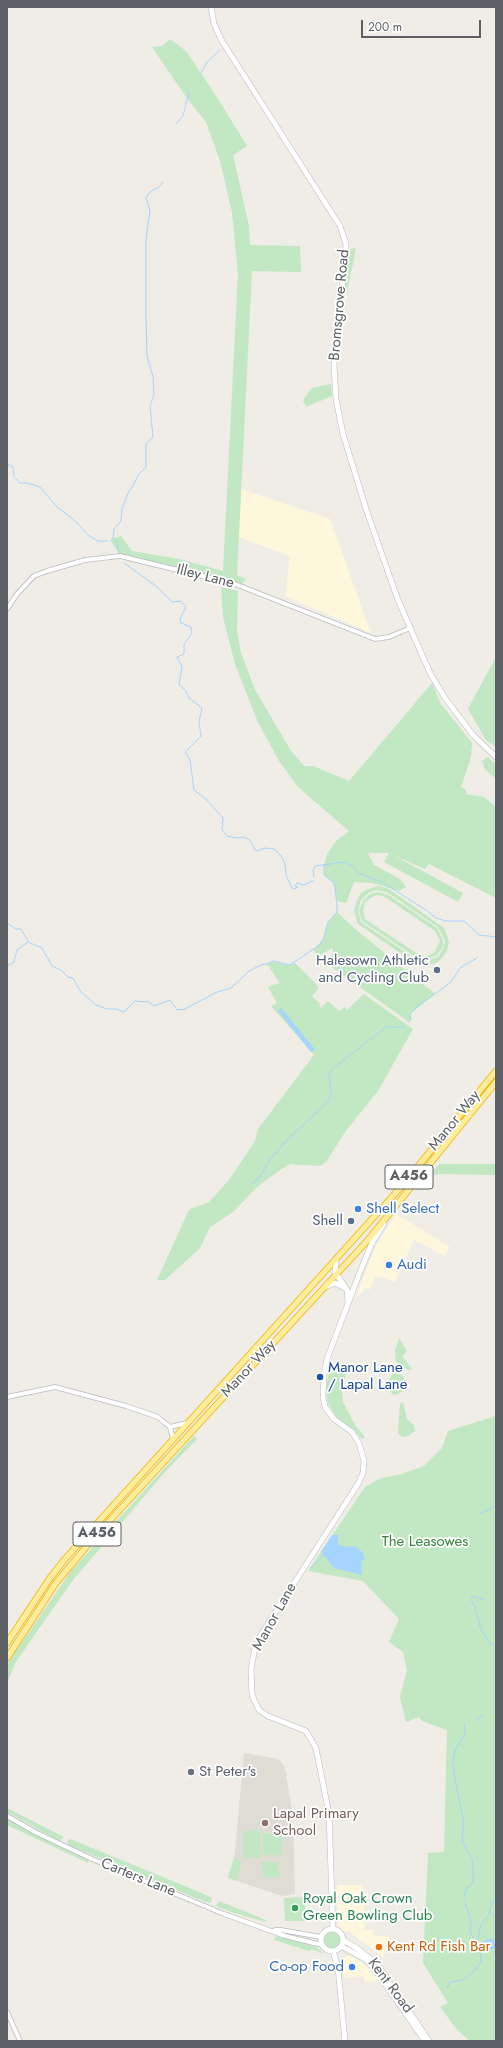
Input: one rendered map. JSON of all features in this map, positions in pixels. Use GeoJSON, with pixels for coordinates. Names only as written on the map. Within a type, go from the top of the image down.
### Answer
{"type":"FeatureCollection","features":[{"type":"Feature","properties":{"kind":"highway","name":"Manor Way"},"geometry":{"type":"LineString","coordinates":[[7,1643],[50,1578],[65,1559],[401,1187],[496,1071]]}},
{"type":"Feature","properties":{"kind":"highway","name":"Manor Way"},"geometry":{"type":"LineString","coordinates":[[7,1658],[56,1583],[92,1540],[337,1275],[390,1213],[496,1082]]}},
{"type":"Feature","properties":{"kind":"main road","name":"Bromsgrove Road"},"geometry":{"type":"LineString","coordinates":[[211,7],[214,24],[222,41],[340,226],[346,244],[346,255],[334,348],[336,399],[343,434],[367,512],[398,600],[430,673],[445,698],[473,735],[496,757]]}},
{"type":"Feature","properties":{"kind":"main road","name":"Manor Lane"},"geometry":{"type":"LineString","coordinates":[[333,1929],[329,1814],[316,1748],[306,1731],[268,1716],[258,1710],[252,1695],[251,1680],[253,1655],[262,1633],[358,1484],[363,1473],[364,1461],[359,1443],[352,1432],[334,1419],[327,1410],[323,1397],[327,1360],[372,1243],[390,1213]]}},
{"type":"Feature","properties":{"kind":"main road"},"geometry":{"type":"LineString","coordinates":[[336,1260],[335,1268],[337,1275],[347,1290]]}},
{"type":"Feature","properties":{"kind":"main road"},"geometry":{"type":"LineString","coordinates":[[325,1287],[336,1284],[347,1290],[355,1287]]}},
{"type":"Feature","properties":{"kind":"main road","name":"Manor Lane"},"geometry":{"type":"LineString","coordinates":[[347,1290],[347,1306]]}},
{"type":"Feature","properties":{"kind":"main road"},"geometry":{"type":"LineString","coordinates":[[333,1929],[340,1933],[343,1940],[341,1946],[333,1951],[326,1950],[322,1945],[321,1937],[327,1930],[333,1929]]}},
{"type":"Feature","properties":{"kind":"main road","name":"Kent Road"},"geometry":{"type":"LineString","coordinates":[[343,1940],[358,1949],[377,1964],[429,2041]]}},
{"type":"Feature","properties":{"kind":"main road","name":"Kent Road"},"geometry":{"type":"LineString","coordinates":[[341,1946],[365,1960],[374,1968],[425,2041]]}},
{"type":"Feature","properties":{"kind":"main road"},"geometry":{"type":"LineString","coordinates":[[333,1951],[338,1968],[346,2041]]}},
{"type":"Feature","properties":{"kind":"street","name":"Illey Lane"},"geometry":{"type":"LineString","coordinates":[[7,609],[34,576],[85,560],[120,556],[235,584],[374,639],[389,637],[410,628]]}},
{"type":"Feature","properties":{"kind":"street"},"geometry":{"type":"LineString","coordinates":[[7,1396],[55,1387],[146,1412],[158,1417],[170,1426],[173,1439]]}},
{"type":"Feature","properties":{"kind":"street"},"geometry":{"type":"LineString","coordinates":[[170,1426],[187,1423]]}},
{"type":"Feature","properties":{"kind":"street","name":"Carters Lane"},"geometry":{"type":"LineString","coordinates":[[7,1816],[35,1832],[92,1859],[224,1914],[274,1930],[285,1936],[322,1945]]}},
{"type":"Feature","properties":{"kind":"street","name":"Carters Lane"},"geometry":{"type":"LineString","coordinates":[[274,1930],[321,1937]]}},
{"type":"Feature","properties":{"kind":"street"},"geometry":{"type":"LineString","coordinates":[[7,2012],[20,2041]]}},
{"type":"Feature","properties":{"kind":"shaded area"},"geometry":{"type":"Polygon","coordinates":[[[241,489],[330,519],[371,633],[285,596],[290,556],[239,537],[241,489]]]}},
{"type":"Feature","properties":{"kind":"shaded area"},"geometry":{"type":"Polygon","coordinates":[[[396,1214],[450,1247],[444,1256],[414,1240],[395,1282],[380,1276],[379,1278],[375,1277],[369,1290],[366,1288],[358,1296],[357,1294],[376,1245],[396,1214]]]}},
{"type":"Feature","properties":{"kind":"shaded area","name":"Lapal Primary School"},"geometry":{"type":"Polygon","coordinates":[[[244,1753],[279,1759],[285,1768],[293,1817],[295,1894],[282,1896],[228,1878],[235,1853],[244,1753]]]}},
{"type":"Feature","properties":{"kind":"shaded area"},"geometry":{"type":"Polygon","coordinates":[[[337,1885],[363,1885],[365,1930],[374,1930],[373,1935],[390,1937],[390,1947],[383,1957],[348,1931],[342,1931],[338,1925],[337,1885]]]}},
{"type":"Feature","properties":{"kind":"shaded area"},"geometry":{"type":"Polygon","coordinates":[[[348,1955],[362,1962],[379,1981],[365,1982],[363,1976],[344,1978],[341,1960],[348,1955]]]}},
{"type":"Feature","properties":{"kind":"green space"},"geometry":{"type":"Polygon","coordinates":[[[170,39],[186,51],[247,146],[233,155],[249,226],[250,245],[300,246],[301,272],[252,271],[237,575],[246,579],[242,584],[121,556],[110,540],[121,536],[132,551],[179,559],[223,571],[238,274],[232,212],[220,161],[206,122],[186,97],[152,47],[162,46],[170,39]]]}},
{"type":"Feature","properties":{"kind":"green space"},"geometry":{"type":"Polygon","coordinates":[[[356,248],[347,293],[344,293],[350,249],[356,248]]]}},
{"type":"Feature","properties":{"kind":"green space"},"geometry":{"type":"Polygon","coordinates":[[[331,384],[332,396],[306,407],[303,400],[312,388],[331,384]]]}},
{"type":"Feature","properties":{"kind":"green space"},"geometry":{"type":"Polygon","coordinates":[[[221,587],[238,591],[237,631],[241,653],[255,690],[291,751],[304,766],[313,766],[349,781],[432,683],[441,704],[472,743],[471,757],[461,787],[466,790],[466,794],[484,797],[496,807],[496,898],[429,864],[425,869],[393,855],[463,893],[458,902],[384,862],[389,853],[368,853],[374,865],[400,879],[406,887],[399,891],[373,883],[354,882],[346,903],[337,901],[333,882],[324,875],[324,865],[327,854],[336,841],[349,831],[298,787],[279,761],[257,720],[235,664],[223,617],[221,587]]]}},
{"type":"Feature","properties":{"kind":"green space"},"geometry":{"type":"Polygon","coordinates":[[[496,657],[496,747],[486,740],[468,709],[496,657]]]}},
{"type":"Feature","properties":{"kind":"green space"},"geometry":{"type":"Polygon","coordinates":[[[487,757],[496,764],[496,779],[485,769],[482,761],[487,757]]]}},
{"type":"Feature","properties":{"kind":"green space"},"geometry":{"type":"Polygon","coordinates":[[[378,886],[389,889],[444,928],[449,941],[447,951],[440,960],[434,964],[426,965],[415,963],[358,924],[354,911],[361,893],[378,886]],[[378,890],[370,892],[361,900],[358,911],[361,922],[417,960],[426,961],[438,957],[443,949],[445,941],[438,927],[388,893],[378,890]]]}},
{"type":"Feature","properties":{"kind":"green space"},"geometry":{"type":"Polygon","coordinates":[[[378,892],[387,894],[437,928],[443,941],[442,948],[437,955],[426,960],[417,958],[362,921],[359,911],[363,901],[370,894],[378,892]],[[378,895],[365,902],[363,911],[365,919],[419,955],[426,956],[434,953],[440,941],[435,931],[385,897],[378,895]]]}},
{"type":"Feature","properties":{"kind":"green space"},"geometry":{"type":"Polygon","coordinates":[[[337,912],[354,928],[435,994],[410,1014],[411,1019],[409,1022],[330,966],[328,962],[333,953],[333,948],[318,956],[313,950],[323,940],[328,922],[337,912]]]}},
{"type":"Feature","properties":{"kind":"green space"},"geometry":{"type":"Polygon","coordinates":[[[273,961],[288,965],[294,962],[318,986],[318,989],[312,996],[320,1004],[319,1005],[321,1008],[328,1001],[339,1011],[345,1007],[347,1010],[364,994],[413,1029],[378,1091],[345,1132],[326,1162],[320,1166],[290,1164],[280,1170],[257,1187],[233,1212],[210,1227],[200,1248],[165,1280],[157,1280],[188,1212],[192,1208],[208,1203],[229,1180],[255,1141],[258,1129],[314,1055],[271,1006],[277,1003],[268,987],[280,983],[267,964],[273,961]]]}},
{"type":"Feature","properties":{"kind":"green space"},"geometry":{"type":"Polygon","coordinates":[[[439,1164],[496,1164],[496,1175],[441,1174],[429,1176],[439,1164]]]}},
{"type":"Feature","properties":{"kind":"green space"},"geometry":{"type":"Polygon","coordinates":[[[399,1338],[407,1351],[402,1356],[412,1369],[408,1370],[396,1362],[395,1350],[399,1338]]]}},
{"type":"Feature","properties":{"kind":"green space"},"geometry":{"type":"Polygon","coordinates":[[[330,1365],[342,1369],[346,1373],[342,1391],[343,1402],[355,1425],[365,1437],[362,1439],[355,1431],[337,1418],[328,1403],[326,1390],[330,1365]]]}},
{"type":"Feature","properties":{"kind":"green space"},"geometry":{"type":"Polygon","coordinates":[[[396,1371],[403,1376],[405,1382],[403,1391],[396,1395],[392,1394],[390,1390],[389,1380],[392,1374],[396,1371]]]}},
{"type":"Feature","properties":{"kind":"green space"},"geometry":{"type":"Polygon","coordinates":[[[403,1402],[407,1419],[414,1425],[415,1431],[408,1436],[402,1437],[398,1433],[400,1404],[403,1402]]]}},
{"type":"Feature","properties":{"kind":"green space","name":"The Leasowes"},"geometry":{"type":"Polygon","coordinates":[[[496,1416],[496,2041],[470,2041],[458,2031],[440,2007],[448,2003],[423,1963],[428,1853],[444,1852],[447,1730],[422,1721],[419,1717],[406,1722],[400,1697],[407,1670],[403,1652],[389,1642],[399,1619],[363,1581],[308,1571],[365,1487],[381,1478],[402,1474],[424,1466],[442,1448],[448,1431],[496,1416]]]}},
{"type":"Feature","properties":{"kind":"green space"},"geometry":{"type":"Polygon","coordinates":[[[194,1436],[197,1439],[164,1473],[73,1580],[15,1663],[7,1684],[7,1666],[9,1661],[71,1571],[194,1436]]]}},
{"type":"Feature","properties":{"kind":"green space"},"geometry":{"type":"Polygon","coordinates":[[[7,1808],[64,1837],[59,1841],[7,1812],[7,1808]]]}},
{"type":"Feature","properties":{"kind":"green space"},"geometry":{"type":"Polygon","coordinates":[[[7,1818],[48,1841],[88,1860],[88,1863],[7,1825],[7,1818]]]}},
{"type":"Feature","properties":{"kind":"green space"},"geometry":{"type":"Polygon","coordinates":[[[260,1830],[261,1857],[243,1858],[243,1831],[260,1830]]]}},
{"type":"Feature","properties":{"kind":"green space"},"geometry":{"type":"Polygon","coordinates":[[[263,1833],[282,1833],[282,1855],[263,1855],[263,1833]]]}},
{"type":"Feature","properties":{"kind":"green space"},"geometry":{"type":"Polygon","coordinates":[[[70,1839],[197,1891],[212,1898],[211,1902],[198,1899],[68,1845],[67,1841],[70,1839]]]}},
{"type":"Feature","properties":{"kind":"green space"},"geometry":{"type":"Polygon","coordinates":[[[234,1858],[239,1860],[241,1864],[237,1881],[228,1878],[234,1858]]]}},
{"type":"Feature","properties":{"kind":"green space"},"geometry":{"type":"Polygon","coordinates":[[[262,1862],[279,1862],[279,1877],[263,1877],[262,1862]]]}},
{"type":"Feature","properties":{"kind":"green space","name":"Royal Oak Crown Green Bowling Club"},"geometry":{"type":"Polygon","coordinates":[[[305,1897],[306,1921],[285,1921],[284,1898],[305,1897]]]}},
{"type":"Feature","properties":{"kind":"green space"},"geometry":{"type":"Polygon","coordinates":[[[219,1901],[266,1920],[266,1922],[216,1906],[219,1901]]]}},
{"type":"Feature","properties":{"kind":"green space"},"geometry":{"type":"Polygon","coordinates":[[[332,1932],[338,1935],[341,1941],[338,1947],[332,1950],[326,1947],[323,1941],[326,1935],[332,1932]]]}},
{"type":"Feature","properties":{"kind":"green space"},"geometry":{"type":"Polygon","coordinates":[[[276,1936],[316,1947],[324,1954],[312,1949],[309,1951],[274,1940],[276,1936]]]}},
{"type":"Feature","properties":{"kind":"water"},"geometry":{"type":"Polygon","coordinates":[[[281,1008],[315,1049],[311,1052],[278,1011],[281,1008]]]}},
{"type":"Feature","properties":{"kind":"water"},"geometry":{"type":"Polygon","coordinates":[[[332,1535],[339,1535],[337,1542],[341,1546],[356,1547],[362,1552],[365,1559],[361,1562],[362,1575],[334,1568],[321,1552],[332,1535]]]}},
{"type":"Feature","properties":{"kind":"water"},"geometry":{"type":"Polygon","coordinates":[[[492,1938],[496,1945],[495,1948],[481,1953],[477,1944],[492,1938]]]}},
{"type":"Feature","properties":{"kind":"waterway"},"geometry":{"type":"LineString","coordinates":[[201,73],[207,62],[220,50]]}},
{"type":"Feature","properties":{"kind":"waterway"},"geometry":{"type":"LineString","coordinates":[[176,124],[183,116],[189,92]]}},
{"type":"Feature","properties":{"kind":"waterway"},"geometry":{"type":"LineString","coordinates":[[113,538],[114,529],[121,521],[122,509],[129,491],[139,474],[146,467],[146,444],[153,437],[150,406],[154,395],[153,377],[147,356],[146,239],[150,211],[146,198],[150,192],[159,187],[163,182]]}},
{"type":"Feature","properties":{"kind":"waterway"},"geometry":{"type":"LineString","coordinates":[[7,464],[13,467],[14,477],[20,483],[27,483],[40,487],[57,507],[73,519],[88,535],[98,541],[108,541]]}},
{"type":"Feature","properties":{"kind":"waterway"},"geometry":{"type":"LineString","coordinates":[[111,540],[113,538],[116,541],[119,552]]}},
{"type":"Feature","properties":{"kind":"waterway"},"geometry":{"type":"LineString","coordinates":[[124,563],[157,587],[172,602],[181,601],[186,607],[180,619],[181,623],[191,627],[192,633],[184,644],[184,654],[177,657],[182,667],[179,684],[186,691],[189,698],[202,708],[199,722],[201,736],[185,752],[190,760],[194,790],[206,799],[223,818],[222,830],[227,836],[249,839],[256,851],[266,848],[274,849],[282,857],[285,864],[286,875],[292,888],[295,889],[298,887],[295,886],[297,883],[304,885],[313,881]]}},
{"type":"Feature","properties":{"kind":"waterway"},"geometry":{"type":"LineString","coordinates":[[314,877],[313,870],[315,866],[345,862],[354,867],[358,873],[382,882],[436,918],[446,921],[464,921],[479,935],[496,937]]}},
{"type":"Feature","properties":{"kind":"waterway"},"geometry":{"type":"LineString","coordinates":[[28,942],[42,948],[52,966],[61,970],[68,977],[73,978],[81,992],[96,1005],[107,1009],[117,1009],[124,1012],[135,1001],[149,1002],[154,1006],[170,1000],[177,1010],[185,1009],[217,992],[231,988],[249,971],[261,965],[273,961],[290,965],[318,946],[323,940],[328,922],[337,912],[335,887],[333,882],[324,875],[324,865]]}},
{"type":"Feature","properties":{"kind":"waterway"},"geometry":{"type":"LineString","coordinates":[[7,923],[16,929],[21,929],[28,941]]}},
{"type":"Feature","properties":{"kind":"waterway"},"geometry":{"type":"LineString","coordinates":[[7,966],[14,962],[17,950],[28,942]]}},
{"type":"Feature","properties":{"kind":"waterway"},"geometry":{"type":"LineString","coordinates":[[409,1022],[411,1019],[410,1014],[418,1006],[450,983],[460,968],[477,958]]}},
{"type":"Feature","properties":{"kind":"waterway"},"geometry":{"type":"LineString","coordinates":[[251,1184],[259,1179],[269,1161],[288,1139],[329,1101],[331,1093],[329,1075],[331,1070],[386,1027],[405,1027]]}},
{"type":"Feature","properties":{"kind":"waterway"},"geometry":{"type":"LineString","coordinates":[[479,1514],[496,1506]]}},
{"type":"Feature","properties":{"kind":"waterway"},"geometry":{"type":"LineString","coordinates":[[311,1568],[324,1555]]}},
{"type":"Feature","properties":{"kind":"waterway"},"geometry":{"type":"LineString","coordinates":[[486,1600],[473,1596],[471,1600],[475,1607],[481,1630],[490,1643],[496,1646]]}},
{"type":"Feature","properties":{"kind":"waterway"},"geometry":{"type":"LineString","coordinates":[[493,1702],[496,1699]]}},
{"type":"Feature","properties":{"kind":"waterway"},"geometry":{"type":"LineString","coordinates":[[476,1720],[483,1716]]}},
{"type":"Feature","properties":{"kind":"waterway"},"geometry":{"type":"LineString","coordinates":[[464,1723],[465,1733],[455,1751],[453,1762],[455,1780],[464,1823],[462,1838],[464,1845],[472,1858],[473,1866],[473,1882],[465,1891],[464,1899]]}},
{"type":"Feature","properties":{"kind":"waterway"},"geometry":{"type":"LineString","coordinates":[[447,1988],[450,1982],[463,1980],[473,1972],[481,1962],[481,1956],[477,1944],[481,1924],[488,1916],[492,1903],[496,1898]]}},
{"type":"Feature","properties":{"kind":"waterway"},"geometry":{"type":"LineString","coordinates":[[465,1902],[471,1920],[470,1932],[477,1944]]}},
{"type":"Feature","properties":{"kind":"waterway"},"geometry":{"type":"LineString","coordinates":[[490,1911],[496,1918]]}},
{"type":"Feature","properties":{"kind":"place","name":"Halesown Athletic and Cycling Club"},"geometry":{"type":"Point","coordinates":[437,970]}},
{"type":"Feature","properties":{"kind":"place","name":"Shell Select"},"geometry":{"type":"Point","coordinates":[358,1209]}},
{"type":"Feature","properties":{"kind":"place","name":"Shell"},"geometry":{"type":"Point","coordinates":[351,1221]}},
{"type":"Feature","properties":{"kind":"place","name":"Audi"},"geometry":{"type":"Point","coordinates":[389,1265]}},
{"type":"Feature","properties":{"kind":"place","name":"Manor Lane / Lapal Lane"},"geometry":{"type":"Point","coordinates":[320,1377]}},
{"type":"Feature","properties":{"kind":"place","name":"St Peter's"},"geometry":{"type":"Point","coordinates":[191,1772]}},
{"type":"Feature","properties":{"kind":"place","name":"Lapal Primary School"},"geometry":{"type":"Point","coordinates":[265,1823]}},
{"type":"Feature","properties":{"kind":"place","name":"Royal Oak Crown Green Bowling Club"},"geometry":{"type":"Point","coordinates":[295,1908]}},
{"type":"Feature","properties":{"kind":"place","name":"Kent Rd Fish Bar"},"geometry":{"type":"Point","coordinates":[379,1947]}},
{"type":"Feature","properties":{"kind":"place","name":"Co-op Food"},"geometry":{"type":"Point","coordinates":[352,1967]}}]}
